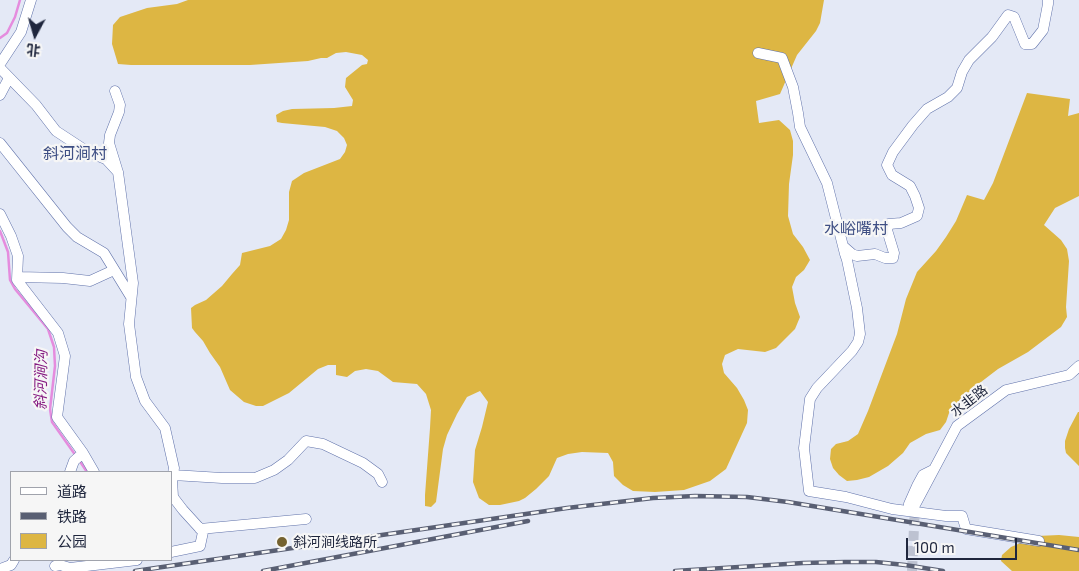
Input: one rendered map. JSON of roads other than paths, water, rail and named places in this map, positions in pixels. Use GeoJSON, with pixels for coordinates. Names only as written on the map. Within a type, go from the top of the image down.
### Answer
{"type":"FeatureCollection","features":[{"type":"Feature","properties":{"kind":"street"},"geometry":{"type":"LineString","coordinates":[[0,64],[21,32],[31,0]]}},
{"type":"Feature","properties":{"kind":"street"},"geometry":{"type":"LineString","coordinates":[[843,246],[857,256],[875,254],[885,258],[893,258],[894,253],[887,230],[890,224],[901,223],[917,216],[919,208],[916,196],[910,186],[892,175],[887,165],[893,152],[927,109],[948,97],[957,88],[962,72],[969,60],[992,37],[1008,15],[1014,17],[1025,44],[1032,44],[1042,30],[1048,0]]}},
{"type":"Feature","properties":{"kind":"street"},"geometry":{"type":"LineString","coordinates":[[758,54],[782,58],[793,87],[800,128],[827,183],[857,308],[860,334],[858,342],[852,351],[817,388],[810,399],[804,448],[809,490],[892,509],[946,516],[962,516],[966,529],[1039,541]]}},
{"type":"Feature","properties":{"kind":"street"},"geometry":{"type":"LineString","coordinates":[[0,68],[36,105],[56,131],[88,152],[106,160],[118,172]]}},
{"type":"Feature","properties":{"kind":"street"},"geometry":{"type":"LineString","coordinates":[[0,95],[9,78]]}},
{"type":"Feature","properties":{"kind":"street"},"geometry":{"type":"LineString","coordinates":[[115,91],[120,104],[109,143],[118,172],[133,283],[129,324],[136,378],[145,402],[164,428],[174,468],[173,497],[202,532],[200,546],[172,552]]}},
{"type":"Feature","properties":{"kind":"street"},"geometry":{"type":"LineString","coordinates":[[0,143],[67,227],[77,237],[104,253],[132,298]]}},
{"type":"Feature","properties":{"kind":"street"},"geometry":{"type":"LineString","coordinates":[[0,214],[18,256],[17,280],[58,333],[65,356],[57,416],[79,456],[93,471]]}},
{"type":"Feature","properties":{"kind":"street"},"geometry":{"type":"LineString","coordinates":[[18,276],[90,281],[114,270]]}},
{"type":"Feature","properties":{"kind":"street","name":"水韭路"},"geometry":{"type":"LineString","coordinates":[[916,505],[957,426],[1006,390],[1069,375],[1079,366]]}},
{"type":"Feature","properties":{"kind":"street"},"geometry":{"type":"LineString","coordinates":[[173,475],[256,478],[274,470],[288,460],[306,441],[323,444],[363,463],[378,474],[382,482]]}},
{"type":"Feature","properties":{"kind":"street"},"geometry":{"type":"LineString","coordinates":[[71,471],[79,456]]}},
{"type":"Feature","properties":{"kind":"street"},"geometry":{"type":"LineString","coordinates":[[872,504],[908,504],[923,475],[934,470]]}},
{"type":"Feature","properties":{"kind":"street"},"geometry":{"type":"LineString","coordinates":[[200,529],[306,519]]}},
{"type":"Feature","properties":{"kind":"street"},"geometry":{"type":"LineString","coordinates":[[0,568],[11,565],[13,561]]}},
{"type":"Feature","properties":{"kind":"street"},"geometry":{"type":"LineString","coordinates":[[80,561],[57,565],[70,568],[129,561]]}},
{"type":"Feature","properties":{"kind":"waterway","name":"斜河涧沟"},"geometry":{"type":"LineString","coordinates":[[0,38],[7,33],[15,17],[20,0]]}},
{"type":"Feature","properties":{"kind":"waterway","name":"斜河涧沟"},"geometry":{"type":"LineString","coordinates":[[0,231],[8,252],[10,280],[15,289],[48,329],[54,347],[55,366],[50,409],[52,422],[76,456]]}},
{"type":"Feature","properties":{"kind":"waterway","name":"斜河涧沟"},"geometry":{"type":"LineString","coordinates":[[79,460],[86,471]]}},
{"type":"Feature","properties":{"kind":"tunnel"},"geometry":{"type":"LineString","coordinates":[[912,571],[915,505]]}},
{"type":"Feature","properties":{"kind":"railway"},"geometry":{"type":"LineString","coordinates":[[135,571],[567,508],[653,498],[695,496],[747,497],[788,502],[1079,550]]}},
{"type":"Feature","properties":{"kind":"railway"},"geometry":{"type":"LineString","coordinates":[[263,571],[528,521]]}},
{"type":"Feature","properties":{"kind":"railway"},"geometry":{"type":"LineString","coordinates":[[675,571],[845,562],[876,562],[943,571]]}},
{"type":"Feature","properties":{"kind":"place","name":"斜河涧线路所"},"geometry":{"type":"Point","coordinates":[282,542]}},
{"type":"Feature","properties":{"kind":"district","name":"斜河涧村"},"geometry":{"type":"Point","coordinates":[75,154]}},
{"type":"Feature","properties":{"kind":"district","name":"水峪嘴村"},"geometry":{"type":"Point","coordinates":[856,229]}}]}
